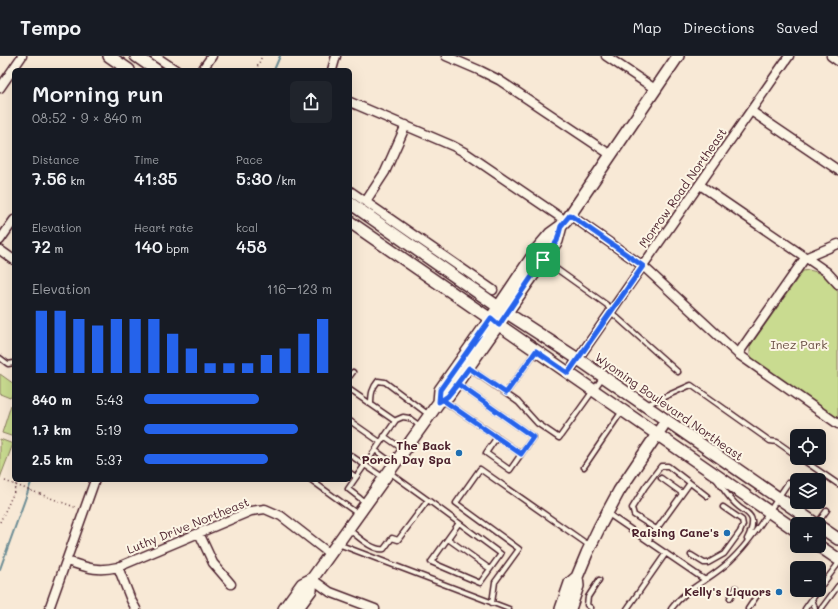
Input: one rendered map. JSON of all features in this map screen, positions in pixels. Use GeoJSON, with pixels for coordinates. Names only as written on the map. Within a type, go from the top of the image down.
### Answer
{"type":"FeatureCollection","features":[{"type":"Feature","properties":{"kind":"main road"},"geometry":{"type":"LineString","coordinates":[[109,56],[122,68]]}},
{"type":"Feature","properties":{"kind":"main road"},"geometry":{"type":"LineString","coordinates":[[136,56],[153,68]]}},
{"type":"Feature","properties":{"kind":"main road"},"geometry":{"type":"LineString","coordinates":[[503,310],[557,241],[566,221],[678,56]]}},
{"type":"Feature","properties":{"kind":"main road","name":"Wyoming Boulevard Northeast"},"geometry":{"type":"LineString","coordinates":[[352,204],[503,310],[578,359],[805,517]]}},
{"type":"Feature","properties":{"kind":"main road"},"geometry":{"type":"LineString","coordinates":[[284,609],[302,584],[312,579],[421,427],[441,401],[448,396],[458,384],[469,368],[538,248],[550,234],[566,221]]}},
{"type":"Feature","properties":{"kind":"main road"},"geometry":{"type":"LineString","coordinates":[[352,223],[790,526]]}},
{"type":"Feature","properties":{"kind":"main road"},"geometry":{"type":"LineString","coordinates":[[441,401],[440,390],[495,322]]}},
{"type":"Feature","properties":{"kind":"main road"},"geometry":{"type":"LineString","coordinates":[[561,609],[570,583],[577,576],[607,513],[630,473],[666,421]]}},
{"type":"Feature","properties":{"kind":"main road","name":"Wyoming Boulevard Northeast"},"geometry":{"type":"LineString","coordinates":[[826,531],[838,539]]}},
{"type":"Feature","properties":{"kind":"main road"},"geometry":{"type":"LineString","coordinates":[[826,551],[838,559]]}},
{"type":"Feature","properties":{"kind":"main road"},"geometry":{"type":"LineString","coordinates":[[570,609],[578,586],[577,576]]}},
{"type":"Feature","properties":{"kind":"main road"},"geometry":{"type":"LineString","coordinates":[[297,609],[311,590],[312,579]]}},
{"type":"Feature","properties":{"kind":"street"},"geometry":{"type":"LineString","coordinates":[[14,68],[22,56]]}},
{"type":"Feature","properties":{"kind":"street"},"geometry":{"type":"LineString","coordinates":[[156,56],[173,68]]}},
{"type":"Feature","properties":{"kind":"street"},"geometry":{"type":"LineString","coordinates":[[203,68],[212,56]]}},
{"type":"Feature","properties":{"kind":"street"},"geometry":{"type":"LineString","coordinates":[[333,68],[336,56]]}},
{"type":"Feature","properties":{"kind":"street"},"geometry":{"type":"LineString","coordinates":[[446,56],[499,80],[611,155]]}},
{"type":"Feature","properties":{"kind":"street"},"geometry":{"type":"LineString","coordinates":[[606,56],[655,89]]}},
{"type":"Feature","properties":{"kind":"street","name":"Morrow Road Northeast"},"geometry":{"type":"LineString","coordinates":[[568,373],[789,56]]}},
{"type":"Feature","properties":{"kind":"street"},"geometry":{"type":"LineString","coordinates":[[831,56],[838,61]]}},
{"type":"Feature","properties":{"kind":"street"},"geometry":{"type":"LineString","coordinates":[[0,88],[12,71]]}},
{"type":"Feature","properties":{"kind":"street"},"geometry":{"type":"LineString","coordinates":[[352,103],[406,125],[466,153],[566,221],[643,266],[738,354],[838,424]]}},
{"type":"Feature","properties":{"kind":"street"},"geometry":{"type":"LineString","coordinates":[[751,111],[838,170]]}},
{"type":"Feature","properties":{"kind":"street"},"geometry":{"type":"LineString","coordinates":[[366,201],[385,172],[406,125]]}},
{"type":"Feature","properties":{"kind":"street"},"geometry":{"type":"LineString","coordinates":[[700,185],[827,272],[838,284]]}},
{"type":"Feature","properties":{"kind":"street"},"geometry":{"type":"LineString","coordinates":[[352,191],[494,290]]}},
{"type":"Feature","properties":{"kind":"street"},"geometry":{"type":"LineString","coordinates":[[0,240],[12,223]]}},
{"type":"Feature","properties":{"kind":"street"},"geometry":{"type":"LineString","coordinates":[[738,354],[805,258],[838,244]]}},
{"type":"Feature","properties":{"kind":"street"},"geometry":{"type":"LineString","coordinates":[[0,250],[12,259]]}},
{"type":"Feature","properties":{"kind":"street"},"geometry":{"type":"LineString","coordinates":[[49,609],[94,482]]}},
{"type":"Feature","properties":{"kind":"street","name":"Luthy Drive Northeast"},"geometry":{"type":"LineString","coordinates":[[67,561],[92,569],[105,570],[118,567],[251,511],[266,509],[281,516],[330,554]]}},
{"type":"Feature","properties":{"kind":"street"},"geometry":{"type":"LineString","coordinates":[[199,533],[213,563],[231,584]]}},
{"type":"Feature","properties":{"kind":"street"},"geometry":{"type":"LineString","coordinates":[[118,567],[136,609]]}},
{"type":"Feature","properties":{"kind":"street"},"geometry":{"type":"LineString","coordinates":[[312,579],[330,592],[375,609]]}},
{"type":"Feature","properties":{"kind":"lane"},"geometry":{"type":"LineString","coordinates":[[543,260],[607,305],[611,312],[678,372]]}},
{"type":"Feature","properties":{"kind":"lane"},"geometry":{"type":"LineString","coordinates":[[506,393],[536,351]]}},
{"type":"Feature","properties":{"kind":"lane"},"geometry":{"type":"LineString","coordinates":[[0,358],[8,364],[12,363]]}},
{"type":"Feature","properties":{"kind":"lane"},"geometry":{"type":"LineString","coordinates":[[469,368],[518,402],[537,423],[559,438],[603,377]]}},
{"type":"Feature","properties":{"kind":"lane"},"geometry":{"type":"LineString","coordinates":[[371,404],[371,394],[374,385],[378,381],[385,382],[430,415]]}},
{"type":"Feature","properties":{"kind":"lane"},"geometry":{"type":"LineString","coordinates":[[458,384],[533,437],[510,470],[486,453],[497,437]]}},
{"type":"Feature","properties":{"kind":"lane"},"geometry":{"type":"LineString","coordinates":[[644,406],[691,385],[770,440],[776,442],[790,451]]}},
{"type":"Feature","properties":{"kind":"lane"},"geometry":{"type":"LineString","coordinates":[[352,391],[395,421]]}},
{"type":"Feature","properties":{"kind":"lane"},"geometry":{"type":"LineString","coordinates":[[441,401],[521,454]]}},
{"type":"Feature","properties":{"kind":"lane"},"geometry":{"type":"LineString","coordinates":[[584,466],[622,411]]}},
{"type":"Feature","properties":{"kind":"lane"},"geometry":{"type":"LineString","coordinates":[[367,503],[348,489],[384,436],[395,421],[403,417],[409,418],[421,427]]}},
{"type":"Feature","properties":{"kind":"lane"},"geometry":{"type":"LineString","coordinates":[[352,422],[380,442]]}},
{"type":"Feature","properties":{"kind":"lane"},"geometry":{"type":"LineString","coordinates":[[384,436],[404,450]]}},
{"type":"Feature","properties":{"kind":"lane"},"geometry":{"type":"LineString","coordinates":[[375,450],[389,471],[501,554],[480,583],[431,562],[459,523]]}},
{"type":"Feature","properties":{"kind":"lane"},"geometry":{"type":"LineString","coordinates":[[352,456],[364,465],[389,471]]}},
{"type":"Feature","properties":{"kind":"lane"},"geometry":{"type":"LineString","coordinates":[[810,465],[838,484]]}},
{"type":"Feature","properties":{"kind":"lane"},"geometry":{"type":"LineString","coordinates":[[656,529],[634,515],[632,508],[645,487],[661,466],[668,466],[707,496]]}},
{"type":"Feature","properties":{"kind":"lane"},"geometry":{"type":"LineString","coordinates":[[492,603],[495,582],[519,549],[456,503],[480,469],[590,546]]}},
{"type":"Feature","properties":{"kind":"lane"},"geometry":{"type":"LineString","coordinates":[[709,471],[729,496],[738,506],[749,514],[752,519],[752,528],[744,546]]}},
{"type":"Feature","properties":{"kind":"lane"},"geometry":{"type":"LineString","coordinates":[[352,474],[356,477]]}},
{"type":"Feature","properties":{"kind":"lane"},"geometry":{"type":"LineString","coordinates":[[661,478],[682,493]]}},
{"type":"Feature","properties":{"kind":"lane"},"geometry":{"type":"LineString","coordinates":[[314,482],[358,514]]}},
{"type":"Feature","properties":{"kind":"lane"},"geometry":{"type":"LineString","coordinates":[[648,541],[690,483]]}},
{"type":"Feature","properties":{"kind":"lane"},"geometry":{"type":"LineString","coordinates":[[671,609],[686,592],[719,571],[744,546],[788,483]]}},
{"type":"Feature","properties":{"kind":"lane"},"geometry":{"type":"LineString","coordinates":[[348,529],[374,548],[379,550],[384,549],[392,538],[398,540],[428,500]]}},
{"type":"Feature","properties":{"kind":"lane"},"geometry":{"type":"LineString","coordinates":[[691,555],[704,563],[708,563],[724,554],[740,532],[743,524],[742,520],[723,507]]}},
{"type":"Feature","properties":{"kind":"lane"},"geometry":{"type":"LineString","coordinates":[[822,517],[827,510]]}},
{"type":"Feature","properties":{"kind":"lane"},"geometry":{"type":"LineString","coordinates":[[607,513],[705,580]]}},
{"type":"Feature","properties":{"kind":"lane"},"geometry":{"type":"LineString","coordinates":[[448,539],[490,569]]}},
{"type":"Feature","properties":{"kind":"lane"},"geometry":{"type":"LineString","coordinates":[[337,544],[509,609]]}},
{"type":"Feature","properties":{"kind":"lane"},"geometry":{"type":"LineString","coordinates":[[627,609],[666,553]]}},
{"type":"Feature","properties":{"kind":"lane"},"geometry":{"type":"LineString","coordinates":[[826,580],[838,564]]}},
{"type":"Feature","properties":{"kind":"lane"},"geometry":{"type":"LineString","coordinates":[[590,608],[587,605],[588,597],[599,580]]}},
{"type":"Feature","properties":{"kind":"lane"},"geometry":{"type":"LineString","coordinates":[[821,609],[838,586]]}},
{"type":"Feature","properties":{"kind":"lane"},"geometry":{"type":"LineString","coordinates":[[730,598],[736,588]]}},
{"type":"Feature","properties":{"kind":"lane"},"geometry":{"type":"LineString","coordinates":[[748,609],[758,594]]}},
{"type":"Feature","properties":{"kind":"lane"},"geometry":{"type":"LineString","coordinates":[[812,599],[816,608]]}},
{"type":"Feature","properties":{"kind":"lane"},"geometry":{"type":"LineString","coordinates":[[805,609],[812,599]]}},
{"type":"Feature","properties":{"kind":"path"},"geometry":{"type":"LineString","coordinates":[[257,68],[262,56]]}},
{"type":"Feature","properties":{"kind":"path"},"geometry":{"type":"LineString","coordinates":[[5,481],[77,508]]}},
{"type":"Feature","properties":{"kind":"path"},"geometry":{"type":"LineString","coordinates":[[0,522],[14,492],[16,482]]}},
{"type":"Feature","properties":{"kind":"green space","name":"Inez Park"},"geometry":{"type":"Polygon","coordinates":[[[809,270],[826,278],[838,292],[838,418],[754,361],[750,354],[750,346],[803,271],[809,270]]]}},
{"type":"Feature","properties":{"kind":"green space"},"geometry":{"type":"Polygon","coordinates":[[[0,374],[12,383],[12,396],[10,398],[0,394],[0,374]]]}},
{"type":"Feature","properties":{"kind":"green space"},"geometry":{"type":"Polygon","coordinates":[[[11,405],[12,436],[2,433],[11,405]]]}},
{"type":"Feature","properties":{"kind":"green space"},"geometry":{"type":"Polygon","coordinates":[[[0,439],[12,444],[12,447],[0,478],[0,439]]]}},
{"type":"Feature","properties":{"kind":"waterway"},"geometry":{"type":"LineString","coordinates":[[275,68],[280,56]]}},
{"type":"Feature","properties":{"kind":"waterway"},"geometry":{"type":"LineString","coordinates":[[0,569],[31,482]]}},
{"type":"Feature","properties":{"kind":"place","name":"The Back Porch Day Spa"},"geometry":{"type":"Point","coordinates":[459,453]}},
{"type":"Feature","properties":{"kind":"place","name":"Raising Cane's"},"geometry":{"type":"Point","coordinates":[727,533]}},
{"type":"Feature","properties":{"kind":"place","name":"Kelly's Liquors"},"geometry":{"type":"Point","coordinates":[779,592]}},
{"type":"Feature","properties":{"kind":"route"},"geometry":{"type":"LineString","coordinates":[[543,260],[499,325],[491,318],[440,390],[439,402],[448,396],[458,384],[533,437],[521,454],[443,400],[448,396],[469,368],[506,393],[536,351],[568,373],[643,266],[570,215],[561,226],[557,241],[543,260]]}}]}
